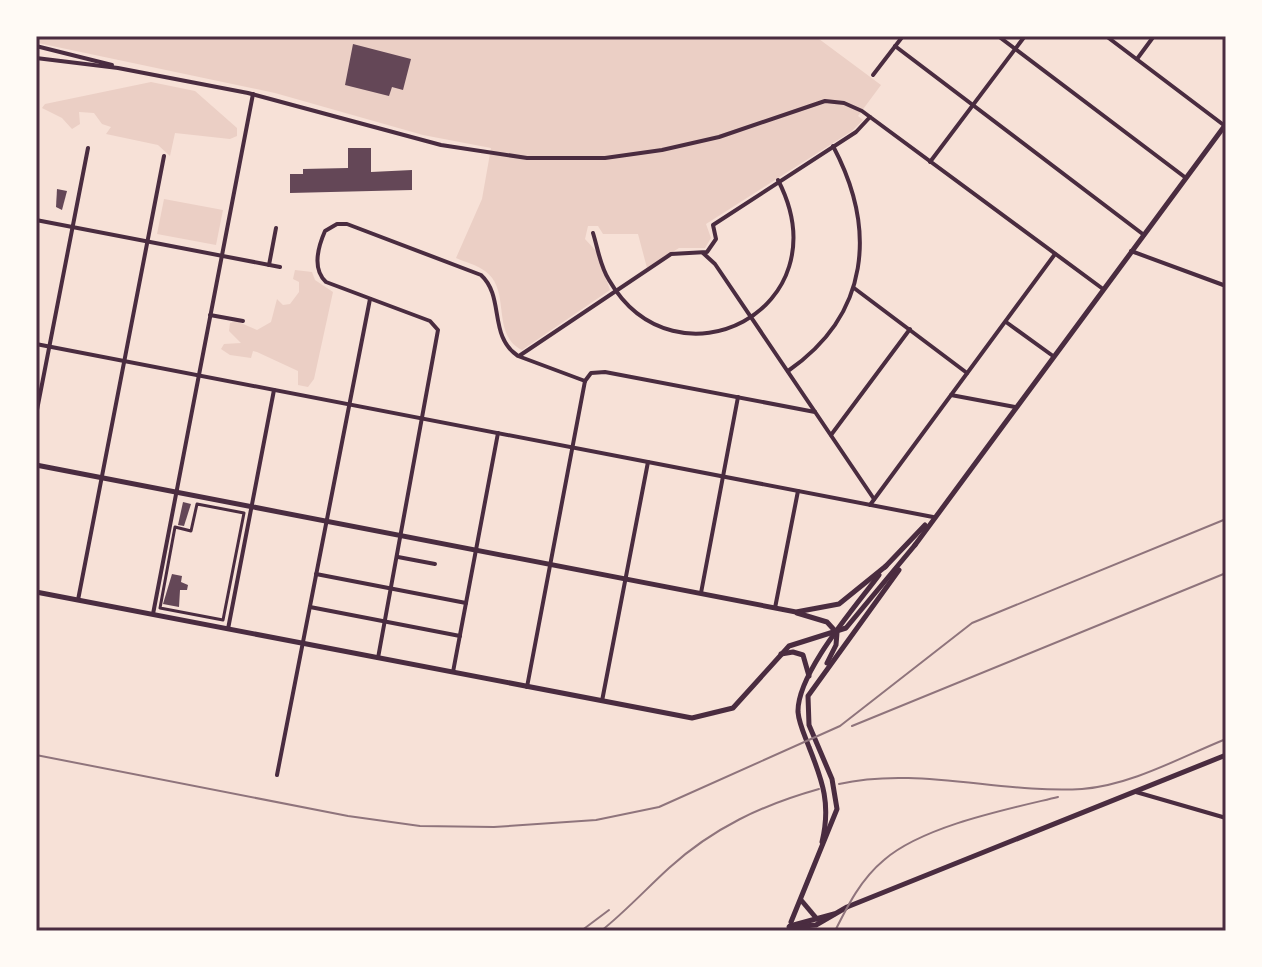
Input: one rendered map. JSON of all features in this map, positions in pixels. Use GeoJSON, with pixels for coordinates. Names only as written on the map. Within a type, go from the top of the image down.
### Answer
{"type":"FeatureCollection","features":[{"type":"Feature","properties":{"kind":"main road"},"geometry":{"type":"LineString","coordinates":[[816,681],[887,588],[933,517],[1225,125]]}},
{"type":"Feature","properties":{"kind":"main road"},"geometry":{"type":"LineString","coordinates":[[36,465],[551,563],[796,612],[827,622],[837,633],[836,645],[808,696],[807,717],[837,801],[833,824],[789,927]]}},
{"type":"Feature","properties":{"kind":"main road"},"geometry":{"type":"LineString","coordinates":[[796,612],[839,604],[886,566],[933,517]]}},
{"type":"Feature","properties":{"kind":"main road"},"geometry":{"type":"LineString","coordinates":[[36,592],[678,717],[706,717],[733,708],[745,699],[780,654],[796,642],[837,633],[858,616],[915,545]]}},
{"type":"Feature","properties":{"kind":"main road"},"geometry":{"type":"LineString","coordinates":[[820,851],[828,817],[827,794],[798,711],[800,694],[837,633],[886,566]]}},
{"type":"Feature","properties":{"kind":"main road"},"geometry":{"type":"LineString","coordinates":[[780,654],[793,652],[803,655],[809,676]]}},
{"type":"Feature","properties":{"kind":"main road"},"geometry":{"type":"LineString","coordinates":[[789,927],[816,925],[836,914],[1226,755]]}},
{"type":"Feature","properties":{"kind":"main road"},"geometry":{"type":"LineString","coordinates":[[801,899],[817,919]]}},
{"type":"Feature","properties":{"kind":"main road"},"geometry":{"type":"LineString","coordinates":[[789,927],[836,914]]}},
{"type":"Feature","properties":{"kind":"street"},"geometry":{"type":"LineString","coordinates":[[873,75],[903,36]]}},
{"type":"Feature","properties":{"kind":"street"},"geometry":{"type":"LineString","coordinates":[[998,36],[1186,178]]}},
{"type":"Feature","properties":{"kind":"street"},"geometry":{"type":"LineString","coordinates":[[930,162],[1025,36]]}},
{"type":"Feature","properties":{"kind":"street"},"geometry":{"type":"LineString","coordinates":[[1106,36],[1225,125]]}},
{"type":"Feature","properties":{"kind":"street"},"geometry":{"type":"LineString","coordinates":[[1137,59],[1154,36]]}},
{"type":"Feature","properties":{"kind":"street"},"geometry":{"type":"LineString","coordinates":[[36,46],[118,68]]}},
{"type":"Feature","properties":{"kind":"street"},"geometry":{"type":"LineString","coordinates":[[895,46],[1144,235]]}},
{"type":"Feature","properties":{"kind":"street"},"geometry":{"type":"LineString","coordinates":[[36,58],[118,68],[253,94],[448,147],[557,159],[632,155],[689,145],[825,101],[844,103],[870,117],[1103,289]]}},
{"type":"Feature","properties":{"kind":"street"},"geometry":{"type":"LineString","coordinates":[[153,614],[253,94]]}},
{"type":"Feature","properties":{"kind":"street"},"geometry":{"type":"LineString","coordinates":[[703,253],[711,249],[716,239],[713,225],[862,127],[870,117]]}},
{"type":"Feature","properties":{"kind":"street"},"geometry":{"type":"LineString","coordinates":[[788,371],[810,354],[830,331],[854,288],[861,245],[859,213],[850,182],[833,146]]}},
{"type":"Feature","properties":{"kind":"street"},"geometry":{"type":"LineString","coordinates":[[36,415],[88,148]]}},
{"type":"Feature","properties":{"kind":"street"},"geometry":{"type":"LineString","coordinates":[[78,600],[164,156]]}},
{"type":"Feature","properties":{"kind":"street"},"geometry":{"type":"LineString","coordinates":[[593,233],[605,274],[616,291],[644,317],[677,332],[714,332],[752,317],[779,289],[794,251],[791,208],[778,180]]}},
{"type":"Feature","properties":{"kind":"street"},"geometry":{"type":"LineString","coordinates":[[36,220],[280,267]]}},
{"type":"Feature","properties":{"kind":"street"},"geometry":{"type":"LineString","coordinates":[[378,658],[424,419],[436,327],[336,286],[319,274],[318,258],[325,231],[337,224],[347,224],[481,275],[492,291],[501,338],[518,356],[585,381]]}},
{"type":"Feature","properties":{"kind":"street"},"geometry":{"type":"LineString","coordinates":[[269,265],[276,228]]}},
{"type":"Feature","properties":{"kind":"street"},"geometry":{"type":"LineString","coordinates":[[518,356],[671,254],[689,251],[703,253],[715,264],[752,317],[874,499]]}},
{"type":"Feature","properties":{"kind":"street"},"geometry":{"type":"LineString","coordinates":[[1131,251],[1226,286]]}},
{"type":"Feature","properties":{"kind":"street"},"geometry":{"type":"LineString","coordinates":[[870,505],[1055,254]]}},
{"type":"Feature","properties":{"kind":"street"},"geometry":{"type":"LineString","coordinates":[[854,288],[967,373]]}},
{"type":"Feature","properties":{"kind":"street"},"geometry":{"type":"LineString","coordinates":[[277,775],[370,299]]}},
{"type":"Feature","properties":{"kind":"street"},"geometry":{"type":"LineString","coordinates":[[210,315],[243,321]]}},
{"type":"Feature","properties":{"kind":"street"},"geometry":{"type":"LineString","coordinates":[[1005,322],[1053,356]]}},
{"type":"Feature","properties":{"kind":"street"},"geometry":{"type":"LineString","coordinates":[[831,435],[910,329]]}},
{"type":"Feature","properties":{"kind":"street"},"geometry":{"type":"LineString","coordinates":[[36,344],[933,517]]}},
{"type":"Feature","properties":{"kind":"street"},"geometry":{"type":"LineString","coordinates":[[527,687],[585,381],[591,373],[605,372],[816,413]]}},
{"type":"Feature","properties":{"kind":"street"},"geometry":{"type":"LineString","coordinates":[[228,629],[274,390]]}},
{"type":"Feature","properties":{"kind":"street"},"geometry":{"type":"LineString","coordinates":[[951,395],[1015,407]]}},
{"type":"Feature","properties":{"kind":"street"},"geometry":{"type":"LineString","coordinates":[[701,593],[738,397]]}},
{"type":"Feature","properties":{"kind":"street"},"geometry":{"type":"LineString","coordinates":[[453,672],[498,433]]}},
{"type":"Feature","properties":{"kind":"street"},"geometry":{"type":"LineString","coordinates":[[602,701],[648,462]]}},
{"type":"Feature","properties":{"kind":"street"},"geometry":{"type":"LineString","coordinates":[[775,608],[798,491]]}},
{"type":"Feature","properties":{"kind":"street"},"geometry":{"type":"LineString","coordinates":[[197,504],[244,513],[223,620],[160,608],[175,527],[191,531],[197,504]]}},
{"type":"Feature","properties":{"kind":"street"},"geometry":{"type":"LineString","coordinates":[[397,557],[435,564]]}},
{"type":"Feature","properties":{"kind":"street"},"geometry":{"type":"LineString","coordinates":[[316,574],[466,603]]}},
{"type":"Feature","properties":{"kind":"street"},"geometry":{"type":"LineString","coordinates":[[310,607],[460,636]]}},
{"type":"Feature","properties":{"kind":"street"},"geometry":{"type":"LineString","coordinates":[[1136,792],[1226,818]]}},
{"type":"Feature","properties":{"kind":"shaded area"},"geometry":{"type":"Polygon","coordinates":[[[38,36],[815,36],[881,85],[858,116],[863,120],[852,131],[706,224],[711,238],[705,248],[679,248],[647,268],[638,234],[603,234],[598,226],[588,226],[585,239],[597,252],[610,290],[522,350],[512,343],[507,334],[493,279],[482,269],[456,258],[482,199],[491,148],[423,135],[275,93],[38,43],[38,36]]]}},
{"type":"Feature","properties":{"kind":"shaded area"},"geometry":{"type":"Polygon","coordinates":[[[151,82],[195,91],[237,128],[237,136],[230,139],[175,133],[170,156],[158,145],[106,134],[111,127],[102,124],[94,113],[79,112],[80,124],[72,129],[62,118],[42,108],[45,104],[151,82]]]}},
{"type":"Feature","properties":{"kind":"shaded area"},"geometry":{"type":"Polygon","coordinates":[[[164,199],[223,210],[216,245],[157,234],[164,199]]]}},
{"type":"Feature","properties":{"kind":"shaded area"},"geometry":{"type":"Polygon","coordinates":[[[295,270],[312,272],[315,280],[333,292],[314,379],[308,387],[298,385],[298,371],[257,352],[253,351],[251,358],[230,355],[221,349],[224,344],[241,343],[229,331],[230,323],[236,321],[257,330],[271,322],[277,299],[283,305],[290,304],[299,292],[299,282],[293,279],[295,270]]]}},
{"type":"Feature","properties":{"kind":"building"},"geometry":{"type":"Polygon","coordinates":[[[353,44],[411,59],[403,90],[392,87],[389,96],[345,85],[353,44]]]}},
{"type":"Feature","properties":{"kind":"building"},"geometry":{"type":"Polygon","coordinates":[[[348,148],[371,148],[371,172],[412,170],[412,190],[290,193],[290,174],[303,174],[303,169],[348,168],[348,148]]]}},
{"type":"Feature","properties":{"kind":"building"},"geometry":{"type":"Polygon","coordinates":[[[57,189],[67,191],[62,210],[56,207],[57,189]]]}},
{"type":"Feature","properties":{"kind":"building"},"geometry":{"type":"Polygon","coordinates":[[[183,502],[191,504],[184,526],[178,525],[183,502]]]}},
{"type":"Feature","properties":{"kind":"building"},"geometry":{"type":"Polygon","coordinates":[[[172,574],[182,576],[181,582],[188,585],[187,590],[180,590],[179,607],[163,604],[172,574]]]}},
{"type":"Feature","properties":{"kind":"railway"},"geometry":{"type":"LineString","coordinates":[[36,755],[348,816],[420,826],[494,827],[596,820],[659,807],[840,726],[972,623],[1226,519]]}},
{"type":"Feature","properties":{"kind":"railway"},"geometry":{"type":"LineString","coordinates":[[852,726],[1226,573]]}},
{"type":"Feature","properties":{"kind":"railway"},"geometry":{"type":"LineString","coordinates":[[839,784],[898,778],[1022,788],[1082,789],[1138,776],[1226,739]]}},
{"type":"Feature","properties":{"kind":"railway"},"geometry":{"type":"LineString","coordinates":[[601,931],[703,841],[758,810],[819,789]]}},
{"type":"Feature","properties":{"kind":"railway"},"geometry":{"type":"LineString","coordinates":[[835,931],[868,875],[901,848],[967,820],[1058,797]]}},
{"type":"Feature","properties":{"kind":"railway"},"geometry":{"type":"LineString","coordinates":[[581,931],[609,910]]}}]}
